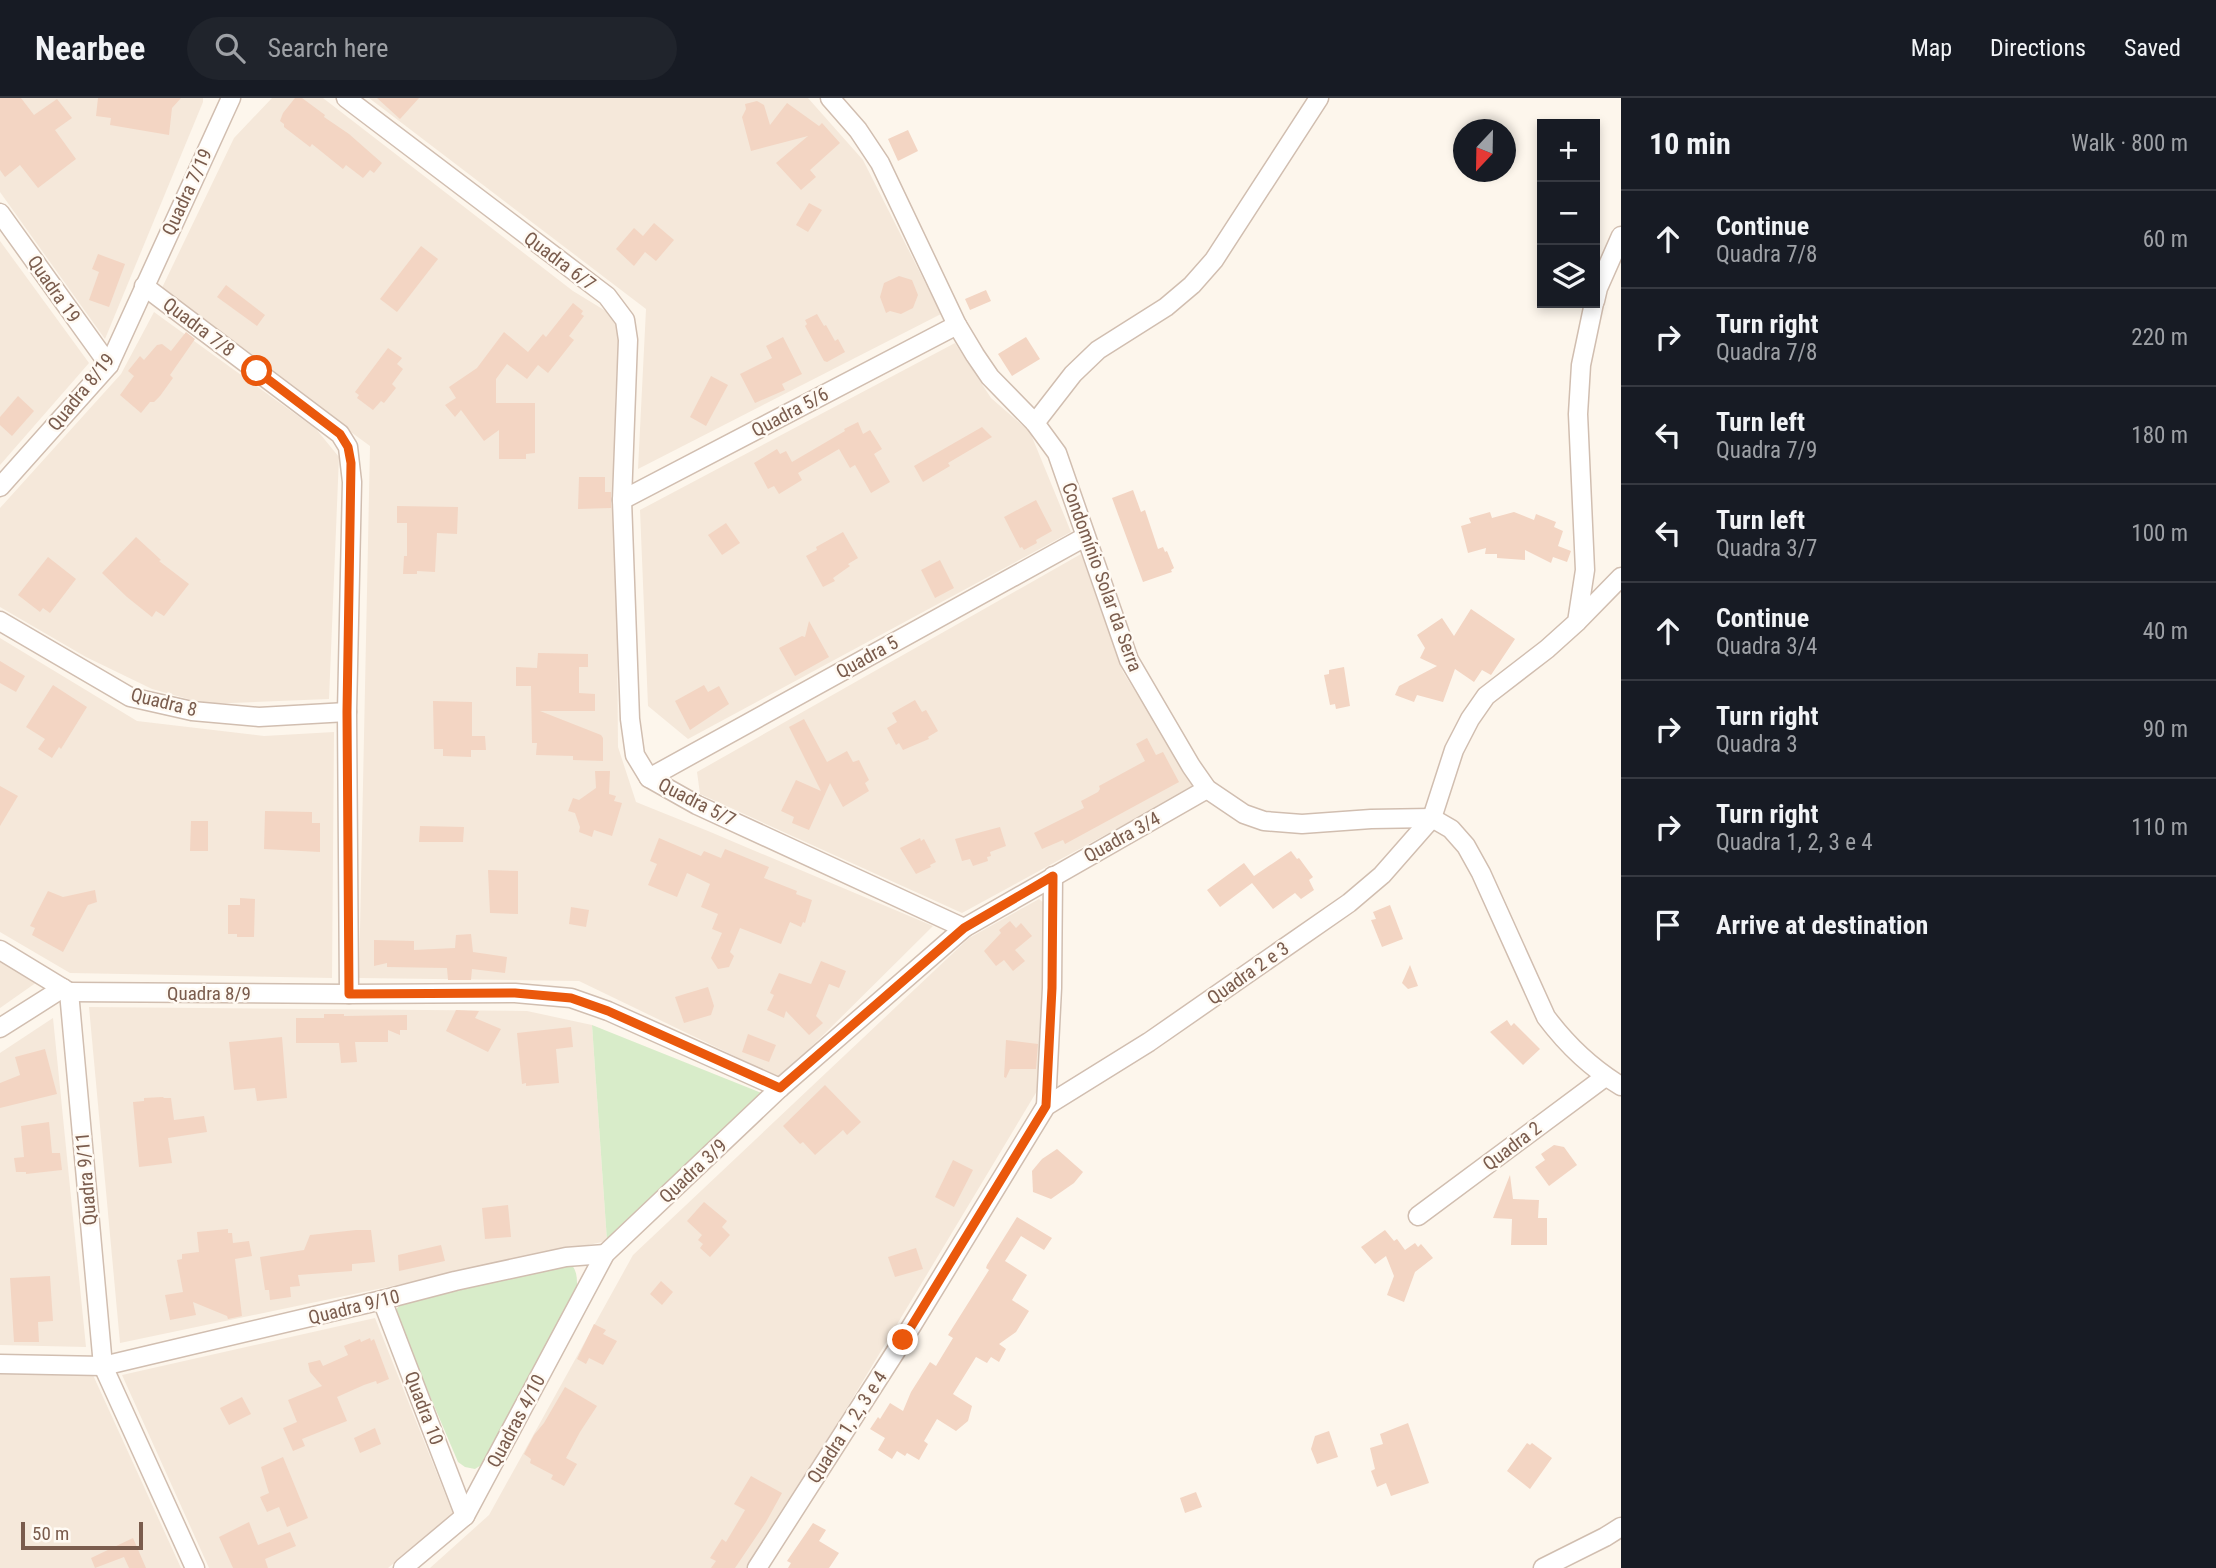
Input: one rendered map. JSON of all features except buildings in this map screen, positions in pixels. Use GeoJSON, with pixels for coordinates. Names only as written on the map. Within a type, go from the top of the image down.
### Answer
{"type":"FeatureCollection","features":[{"type":"Feature","properties":{"kind":"street","name":"Quadra 6/7"},"geometry":{"type":"LineString","coordinates":[[346,98],[607,296],[625,320],[628,340],[622,500]]}},
{"type":"Feature","properties":{"kind":"street","name":"Condomínio Solar da Serra"},"geometry":{"type":"LineString","coordinates":[[830,98],[858,130],[880,163],[957,325],[990,377],[1035,424],[1057,453],[1129,660],[1191,766],[1208,789],[1244,814],[1264,821],[1302,824],[1371,818],[1432,818]]}},
{"type":"Feature","properties":{"kind":"street"},"geometry":{"type":"LineString","coordinates":[[1035,424],[1073,374],[1098,350],[1166,307],[1207,269],[1320,98]]}},
{"type":"Feature","properties":{"kind":"street","name":"Quadra 7/19"},"geometry":{"type":"LineString","coordinates":[[144,286],[227,102]]}},
{"type":"Feature","properties":{"kind":"street","name":"Quadra 19"},"geometry":{"type":"LineString","coordinates":[[0,213],[109,365]]}},
{"type":"Feature","properties":{"kind":"street"},"geometry":{"type":"LineString","coordinates":[[1600,284],[1621,236]]}},
{"type":"Feature","properties":{"kind":"street","name":"Quadra 8/19"},"geometry":{"type":"LineString","coordinates":[[0,487],[109,365],[144,286]]}},
{"type":"Feature","properties":{"kind":"street","name":"Quadra 7/8"},"geometry":{"type":"LineString","coordinates":[[144,286],[340,434],[348,447],[352,482],[347,712],[349,994]]}},
{"type":"Feature","properties":{"kind":"street"},"geometry":{"type":"LineString","coordinates":[[1577,622],[1585,569],[1578,414],[1581,365],[1594,308]]}},
{"type":"Feature","properties":{"kind":"street","name":"Quadra 5/6"},"geometry":{"type":"LineString","coordinates":[[622,500],[957,325]]}},
{"type":"Feature","properties":{"kind":"street","name":"Quadra 5/7"},"geometry":{"type":"LineString","coordinates":[[622,500],[630,719],[635,755],[649,778],[697,805],[964,928]]}},
{"type":"Feature","properties":{"kind":"street","name":"Quadra 5"},"geometry":{"type":"LineString","coordinates":[[649,778],[1085,537]]}},
{"type":"Feature","properties":{"kind":"street"},"geometry":{"type":"LineString","coordinates":[[1621,577],[1547,649],[1486,696],[1454,750],[1432,818],[1451,830],[1471,854],[1546,1017],[1569,1045],[1605,1077],[1621,1086]]}},
{"type":"Feature","properties":{"kind":"street","name":"Quadra 8"},"geometry":{"type":"LineString","coordinates":[[0,621],[130,697],[192,711],[259,717],[347,712]]}},
{"type":"Feature","properties":{"kind":"street","name":"Quadra 3/4"},"geometry":{"type":"LineString","coordinates":[[964,928],[1208,789]]}},
{"type":"Feature","properties":{"kind":"street","name":"Quadra 2 e 3"},"geometry":{"type":"LineString","coordinates":[[1046,1106],[1149,1042],[1349,903],[1382,875],[1432,818]]}},
{"type":"Feature","properties":{"kind":"street"},"geometry":{"type":"LineString","coordinates":[[1046,1106],[1052,988],[1053,876]]}},
{"type":"Feature","properties":{"kind":"street","name":"Quadra 3/9"},"geometry":{"type":"LineString","coordinates":[[605,1254],[780,1088],[964,928]]}},
{"type":"Feature","properties":{"kind":"street"},"geometry":{"type":"LineString","coordinates":[[0,950],[66,990],[0,1028]]}},
{"type":"Feature","properties":{"kind":"street","name":"Quadra 8/9"},"geometry":{"type":"LineString","coordinates":[[66,990],[349,994],[515,993],[571,998],[608,1011],[780,1088]]}},
{"type":"Feature","properties":{"kind":"street","name":"Quadra 9/11"},"geometry":{"type":"LineString","coordinates":[[66,990],[103,1366]]}},
{"type":"Feature","properties":{"kind":"street","name":"Quadra 2"},"geometry":{"type":"LineString","coordinates":[[1418,1216],[1605,1077]]}},
{"type":"Feature","properties":{"kind":"street","name":"Quadra 1, 2, 3 e 4"},"geometry":{"type":"LineString","coordinates":[[757,1568],[903,1340],[1046,1106]]}},
{"type":"Feature","properties":{"kind":"street","name":"Quadra 9/10"},"geometry":{"type":"LineString","coordinates":[[0,1364],[103,1366],[566,1256],[605,1254]]}},
{"type":"Feature","properties":{"kind":"street","name":"Quadras 4/10"},"geometry":{"type":"LineString","coordinates":[[402,1568],[466,1516],[605,1254]]}},
{"type":"Feature","properties":{"kind":"street","name":"Quadra 10"},"geometry":{"type":"LineString","coordinates":[[382,1300],[466,1516]]}},
{"type":"Feature","properties":{"kind":"street"},"geometry":{"type":"LineString","coordinates":[[103,1366],[195,1568]]}},
{"type":"Feature","properties":{"kind":"street"},"geometry":{"type":"LineString","coordinates":[[1543,1568],[1621,1527]]}},
{"type":"Feature","properties":{"kind":"shaded area"},"geometry":{"type":"Polygon","coordinates":[[[0,98],[203,98],[105,339],[0,192],[0,98]]]}},
{"type":"Feature","properties":{"kind":"shaded area"},"geometry":{"type":"Polygon","coordinates":[[[272,98],[323,98],[573,291],[609,313],[619,331],[615,400],[618,747],[636,802],[933,926],[780,1078],[579,981],[359,978],[370,446],[160,292],[234,138],[272,98]]]}},
{"type":"Feature","properties":{"kind":"shaded area"},"geometry":{"type":"Polygon","coordinates":[[[369,98],[808,98],[863,160],[941,314],[638,469],[646,309],[369,98]]]}},
{"type":"Feature","properties":{"kind":"shaded area"},"geometry":{"type":"Polygon","coordinates":[[[0,241],[89,363],[0,465],[0,241]]]}},
{"type":"Feature","properties":{"kind":"shaded area"},"geometry":{"type":"Polygon","coordinates":[[[154,312],[316,429],[339,457],[329,699],[206,704],[152,689],[86,657],[0,607],[0,508],[121,374],[154,312]]]}},
{"type":"Feature","properties":{"kind":"shaded area"},"geometry":{"type":"Polygon","coordinates":[[[955,343],[991,398],[1030,432],[1071,532],[688,739],[648,706],[640,510],[955,343]]]}},
{"type":"Feature","properties":{"kind":"shaded area"},"geometry":{"type":"Polygon","coordinates":[[[1081,554],[1123,672],[1195,786],[962,913],[700,794],[697,772],[1081,554]]]}},
{"type":"Feature","properties":{"kind":"shaded area"},"geometry":{"type":"Polygon","coordinates":[[[0,638],[137,721],[264,736],[334,732],[332,978],[70,973],[0,932],[0,638]]]}},
{"type":"Feature","properties":{"kind":"shaded area"},"geometry":{"type":"Polygon","coordinates":[[[1039,899],[1046,905],[1037,1091],[848,1406],[747,1568],[430,1568],[489,1515],[633,1255],[969,938],[1039,899]]]}},
{"type":"Feature","properties":{"kind":"shaded area"},"geometry":{"type":"Polygon","coordinates":[[[0,961],[37,982],[0,1008],[0,961]]]}},
{"type":"Feature","properties":{"kind":"shaded area"},"geometry":{"type":"Polygon","coordinates":[[[89,1007],[527,1011],[592,1025],[607,1241],[120,1343],[89,1007]]]}},
{"type":"Feature","properties":{"kind":"shaded area"},"geometry":{"type":"Polygon","coordinates":[[[53,1018],[86,1347],[0,1345],[0,1053],[53,1018]]]}},
{"type":"Feature","properties":{"kind":"shaded area"},"geometry":{"type":"Polygon","coordinates":[[[375,1318],[453,1514],[388,1568],[209,1568],[122,1375],[375,1318]]]}},
{"type":"Feature","properties":{"kind":"shaded area"},"geometry":{"type":"Polygon","coordinates":[[[0,1373],[93,1375],[181,1568],[0,1568],[0,1373]]]}},
{"type":"Feature","properties":{"kind":"green space"},"geometry":{"type":"Polygon","coordinates":[[[592,1025],[764,1094],[607,1241],[592,1025]]]}},
{"type":"Feature","properties":{"kind":"green space"},"geometry":{"type":"Polygon","coordinates":[[[570,1264],[577,1277],[577,1286],[486,1462],[475,1469],[465,1467],[458,1462],[395,1314],[397,1308],[402,1304],[570,1264]]]}},
{"type":"Feature","properties":{"kind":"route"},"geometry":{"type":"LineString","coordinates":[[257,371],[340,434],[348,447],[351,463],[347,712],[349,994],[515,993],[571,998],[608,1011],[780,1088],[964,928],[1053,876],[1052,988],[1046,1106],[903,1340]]}}]}
